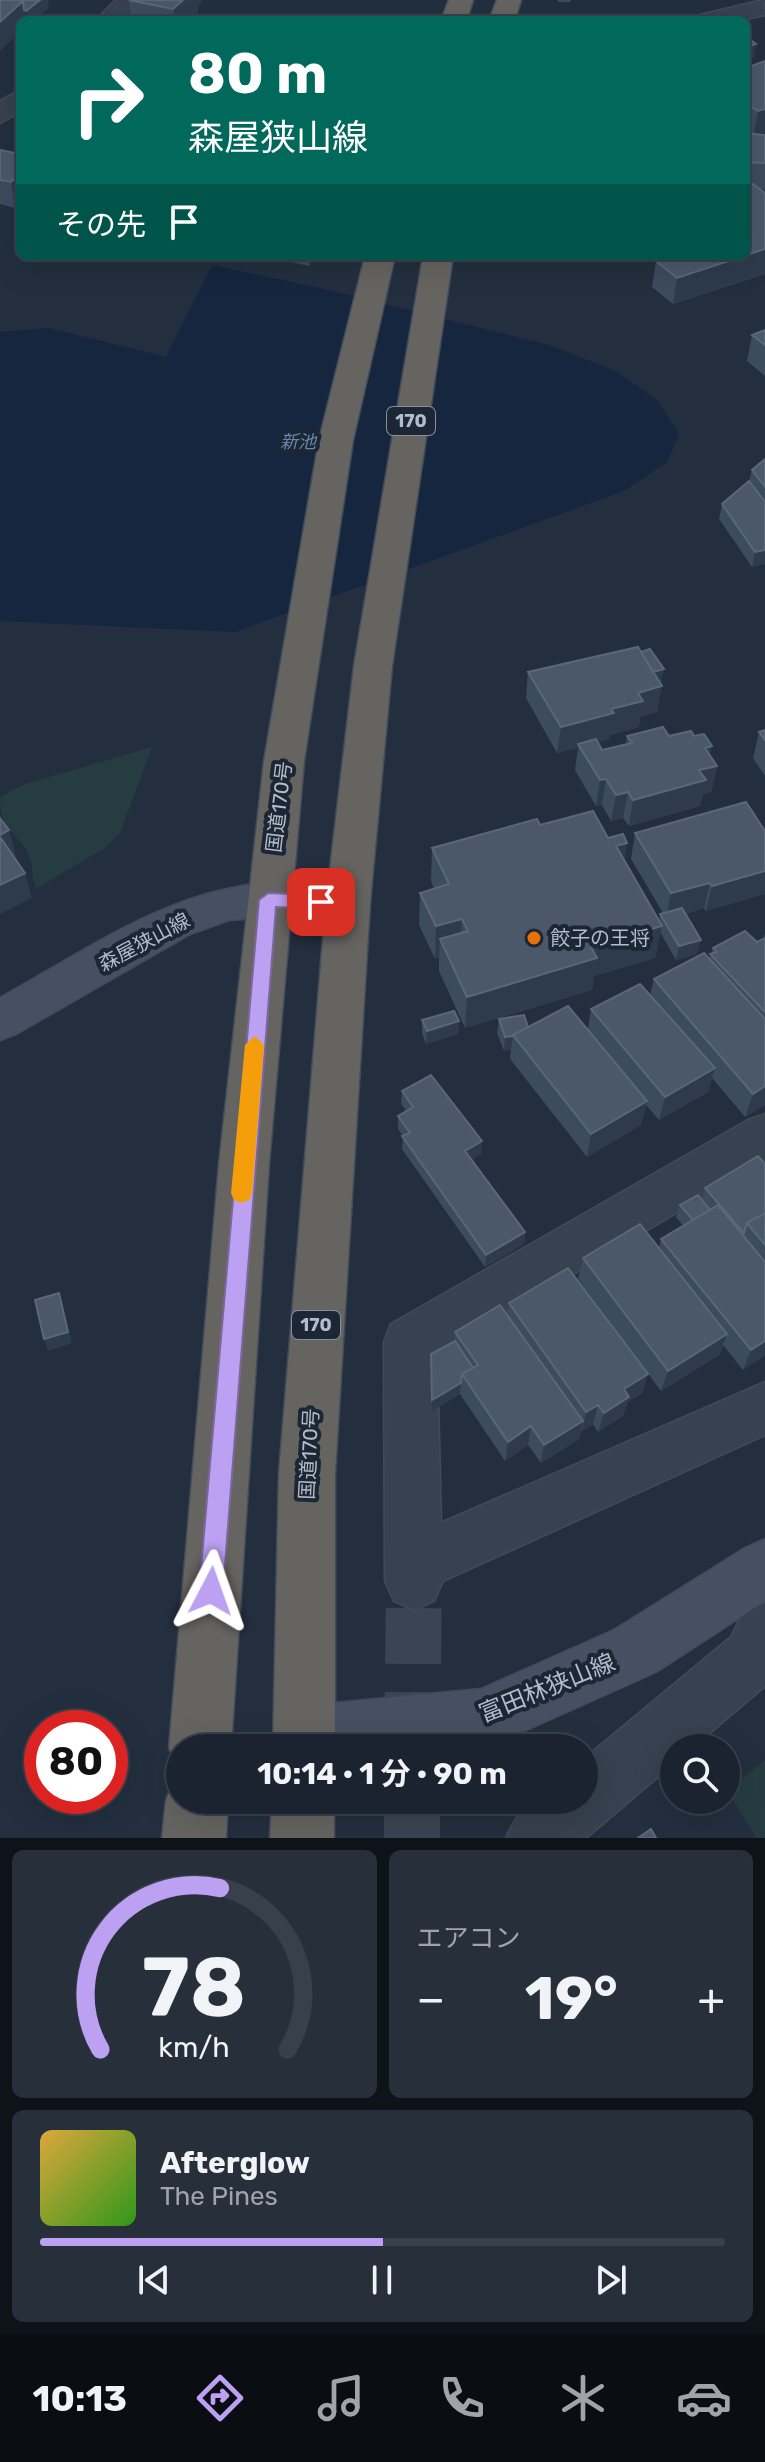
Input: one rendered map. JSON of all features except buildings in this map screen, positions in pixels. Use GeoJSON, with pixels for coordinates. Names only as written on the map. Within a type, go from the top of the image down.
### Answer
{"type":"FeatureCollection","features":[{"type":"Feature","properties":{"kind":"highway","name":"国道170号"},"geometry":{"type":"LineString","coordinates":[[304,1734],[307,1473],[348,903],[373,666],[437,260]]}},
{"type":"Feature","properties":{"kind":"highway","name":"国道170号"},"geometry":{"type":"LineString","coordinates":[[201,1734],[225,1403],[268,900],[284,761],[336,440],[377,266]]}},
{"type":"Feature","properties":{"kind":"highway"},"geometry":{"type":"LineString","coordinates":[[194,1838],[196,1814]]}},
{"type":"Feature","properties":{"kind":"highway"},"geometry":{"type":"LineString","coordinates":[[302,1838],[303,1814]]}},
{"type":"Feature","properties":{"kind":"main road","name":"森屋狭山線"},"geometry":{"type":"LineString","coordinates":[[0,1021],[174,922],[227,903],[268,900],[348,903]]}},
{"type":"Feature","properties":{"kind":"main road","name":"富田林狭山線"},"geometry":{"type":"LineString","coordinates":[[366,1734],[483,1719],[635,1651],[765,1568]]}},
{"type":"Feature","properties":{"kind":"street"},"geometry":{"type":"LineString","coordinates":[[113,16],[131,0]]}},
{"type":"Feature","properties":{"kind":"street"},"geometry":{"type":"LineString","coordinates":[[726,16],[765,7]]}},
{"type":"Feature","properties":{"kind":"street"},"geometry":{"type":"LineString","coordinates":[[0,116],[16,102]]}},
{"type":"Feature","properties":{"kind":"street"},"geometry":{"type":"LineString","coordinates":[[765,1135],[410,1342],[414,1567],[765,1408]]}},
{"type":"Feature","properties":{"kind":"street"},"geometry":{"type":"LineString","coordinates":[[598,1788],[752,1658],[765,1632]]}},
{"type":"Feature","properties":{"kind":"street"},"geometry":{"type":"LineString","coordinates":[[538,1838],[567,1814]]}},
{"type":"Feature","properties":{"kind":"green space"},"geometry":{"type":"Polygon","coordinates":[[[152,747],[120,833],[105,848],[37,888],[30,858],[3,818],[0,797],[25,784],[152,747]]]}},
{"type":"Feature","properties":{"kind":"green space"},"geometry":{"type":"Polygon","coordinates":[[[765,1760],[765,1838],[757,1838],[740,1811],[740,1780],[765,1760]]]}},
{"type":"Feature","properties":{"kind":"water","name":"新池"},"geometry":{"type":"Polygon","coordinates":[[[212,265],[325,289],[549,345],[616,371],[657,400],[679,434],[667,462],[624,491],[235,632],[0,621],[0,332],[49,328],[166,357],[212,265]]]}},
{"type":"Feature","properties":{"kind":"tunnel"},"geometry":{"type":"LineString","coordinates":[[412,1734],[414,1581]]}},
{"type":"Feature","properties":{"kind":"tunnel"},"geometry":{"type":"LineString","coordinates":[[412,1814],[412,1838]]}},
{"type":"Feature","properties":{"kind":"slow traffic"},"geometry":{"type":"LineString","coordinates":[[241,1193],[255,1045]]}},
{"type":"Feature","properties":{"kind":"place","name":"餃子の王将"},"geometry":{"type":"Point","coordinates":[534,938]}},
{"type":"Feature","properties":{"kind":"route"},"geometry":{"type":"LineString","coordinates":[[211,1591],[268,900],[321,902]]}}]}
